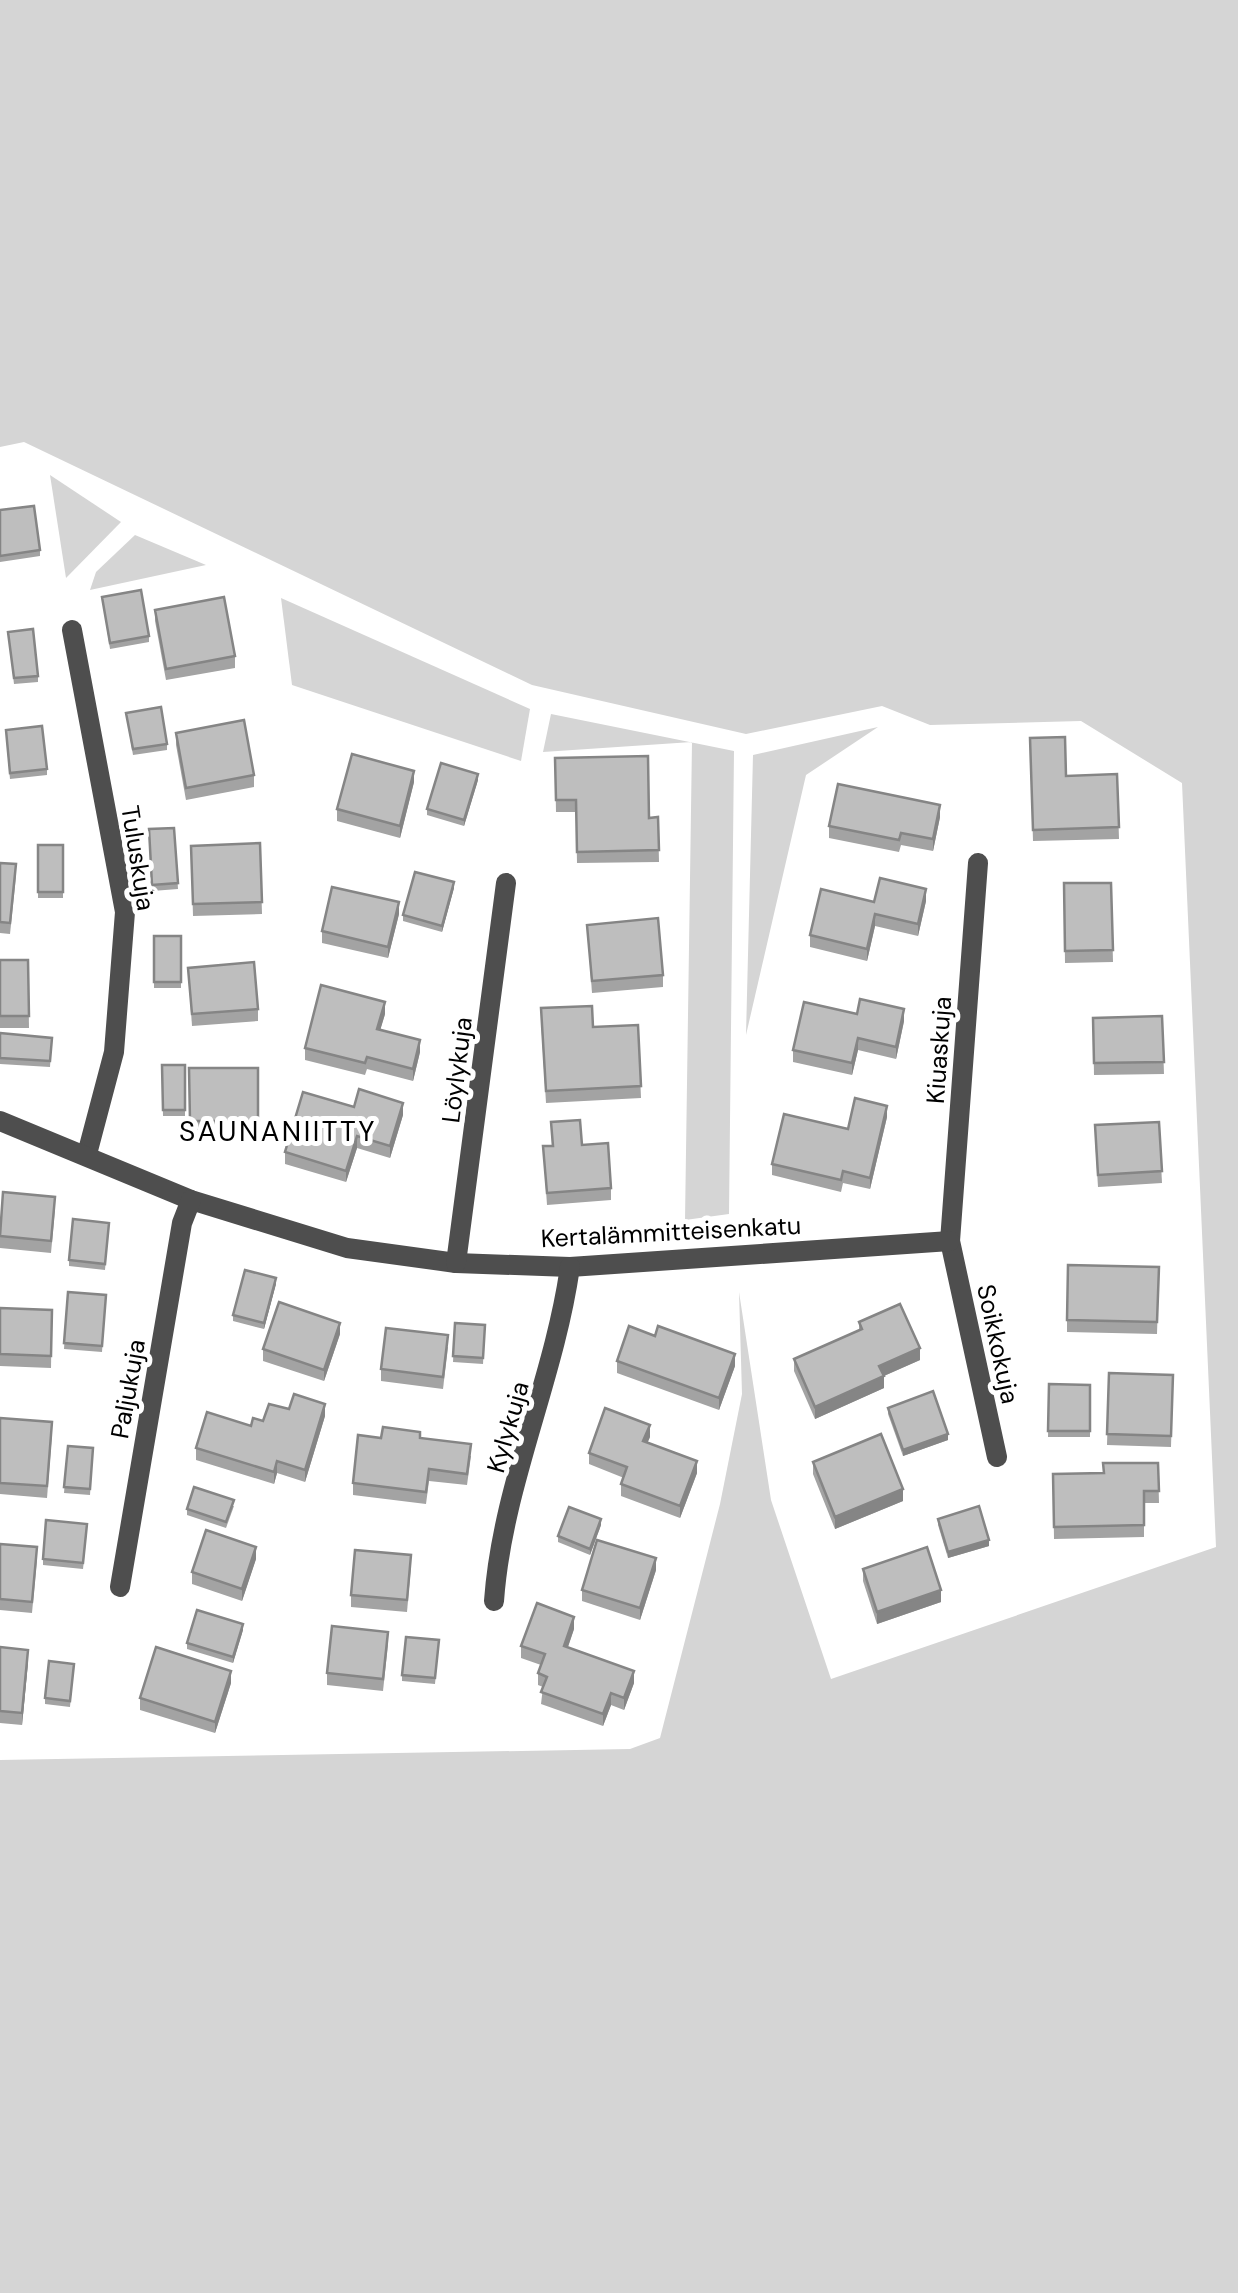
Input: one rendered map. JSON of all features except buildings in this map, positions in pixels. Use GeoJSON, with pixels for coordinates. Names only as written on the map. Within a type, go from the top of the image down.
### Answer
{"type":"FeatureCollection","features":[{"type":"Feature","properties":{"kind":"street","name":"Tuluskuja"},"geometry":{"type":"LineString","coordinates":[[72,630],[125,912],[114,1052],[88,1154]]}},
{"type":"Feature","properties":{"kind":"street","name":"Kiuaskuja"},"geometry":{"type":"LineString","coordinates":[[950,1242],[978,863]]}},
{"type":"Feature","properties":{"kind":"street","name":"Löylykuja"},"geometry":{"type":"LineString","coordinates":[[456,1263],[506,882]]}},
{"type":"Feature","properties":{"kind":"street","name":"Kertalämmitteisenkatu"},"geometry":{"type":"LineString","coordinates":[[0,1120],[191,1200],[347,1248],[456,1263],[570,1266],[950,1242]]}},
{"type":"Feature","properties":{"kind":"street","name":"Paljukuja"},"geometry":{"type":"LineString","coordinates":[[120,1587],[182,1223],[191,1200]]}},
{"type":"Feature","properties":{"kind":"street","name":"Soikkokuja"},"geometry":{"type":"LineString","coordinates":[[950,1242],[996,1457]]}},
{"type":"Feature","properties":{"kind":"street","name":"Kylykuja"},"geometry":{"type":"LineString","coordinates":[[494,1600],[497,1559],[562,1324],[570,1266]]}},
{"type":"Feature","properties":{"kind":"shaded area"},"geometry":{"type":"Polygon","coordinates":[[[0,0],[1238,0],[1238,2293],[0,2293],[0,1760],[630,1749],[660,1738],[720,1504],[742,1394],[739,1292],[771,1500],[831,1679],[1216,1547],[1182,783],[1081,721],[930,725],[882,706],[746,734],[532,685],[24,442],[0,447],[0,0]]]}},
{"type":"Feature","properties":{"kind":"shaded area"},"geometry":{"type":"Polygon","coordinates":[[[50,475],[121,522],[66,578],[50,475]]]}},
{"type":"Feature","properties":{"kind":"shaded area"},"geometry":{"type":"Polygon","coordinates":[[[135,535],[206,565],[90,590],[96,572],[135,535]]]}},
{"type":"Feature","properties":{"kind":"shaded area"},"geometry":{"type":"Polygon","coordinates":[[[281,598],[530,709],[521,761],[292,685],[281,598]]]}},
{"type":"Feature","properties":{"kind":"shaded area"},"geometry":{"type":"Polygon","coordinates":[[[551,714],[690,742],[543,752],[551,714]]]}},
{"type":"Feature","properties":{"kind":"shaded area"},"geometry":{"type":"Polygon","coordinates":[[[878,727],[806,775],[746,1035],[753,755],[878,727]]]}},
{"type":"Feature","properties":{"kind":"shaded area"},"geometry":{"type":"Polygon","coordinates":[[[692,743],[734,751],[729,1214],[685,1220],[692,743]]]}},
{"type":"Feature","properties":{"kind":"district","name":"SAUNANIITTY"},"geometry":{"type":"Point","coordinates":[278,1131]}}]}
